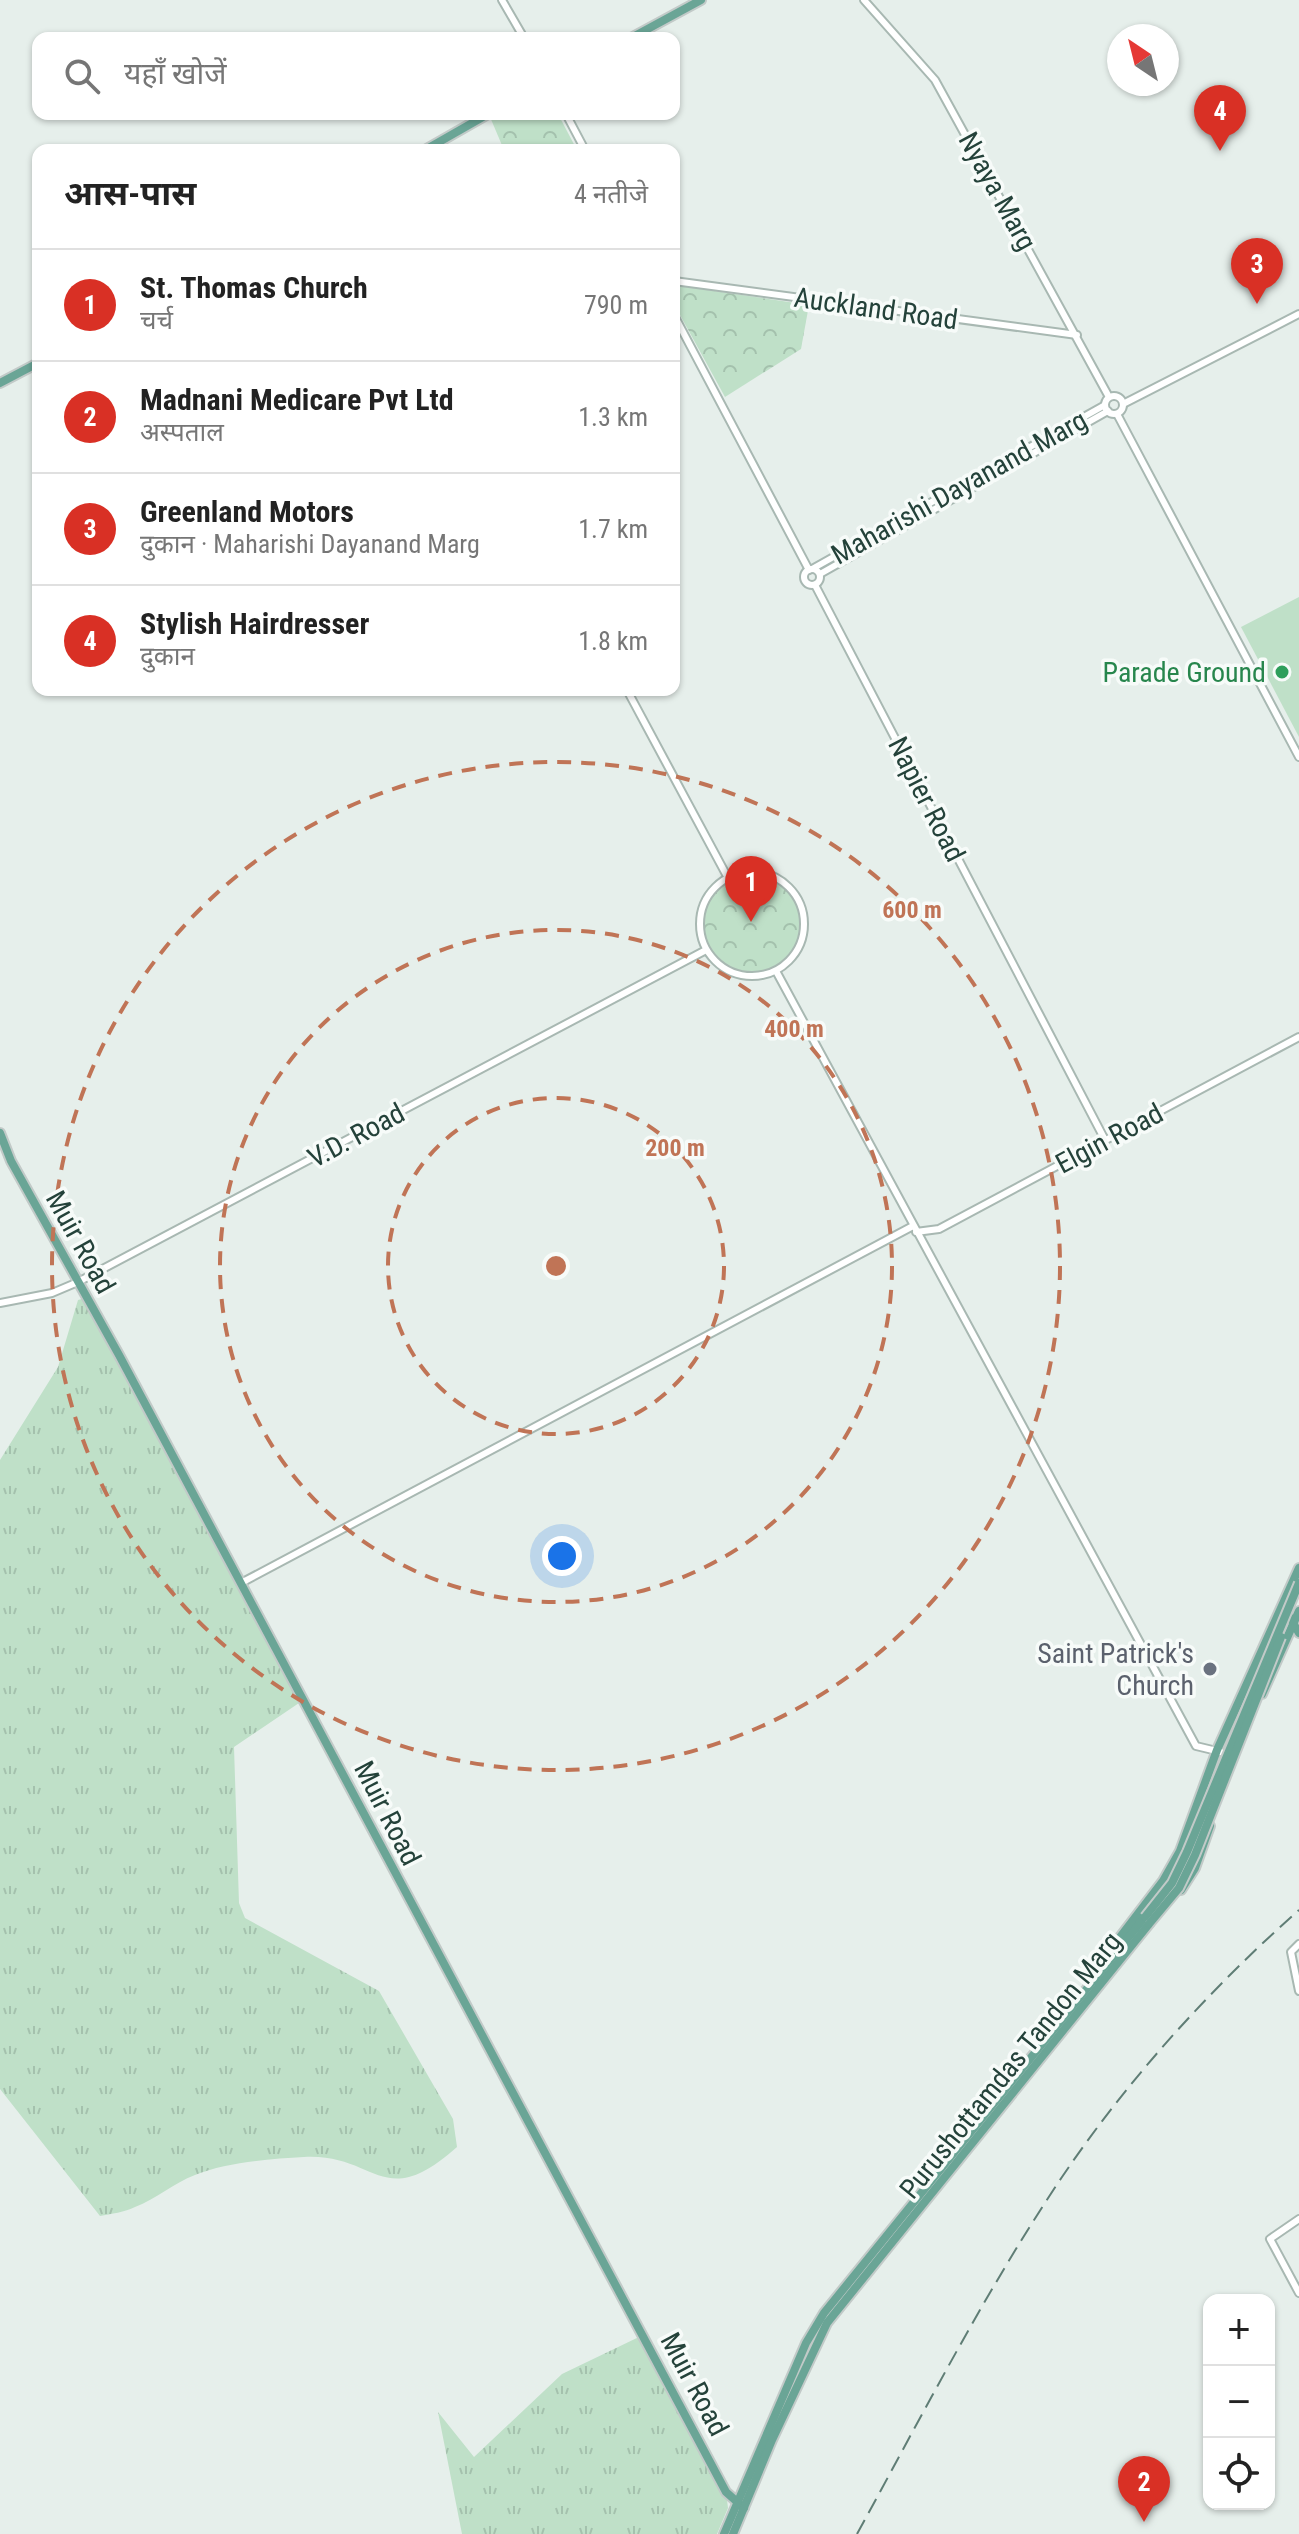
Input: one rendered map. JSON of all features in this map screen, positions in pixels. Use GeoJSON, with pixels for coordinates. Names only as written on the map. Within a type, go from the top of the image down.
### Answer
{"type":"FeatureCollection","features":[{"type":"Feature","properties":{"kind":"main road"},"geometry":{"type":"LineString","coordinates":[[642,32],[701,0]]}},
{"type":"Feature","properties":{"kind":"main road"},"geometry":{"type":"LineString","coordinates":[[436,144],[478,120]]}},
{"type":"Feature","properties":{"kind":"main road"},"geometry":{"type":"LineString","coordinates":[[0,383],[32,366]]}},
{"type":"Feature","properties":{"kind":"main road","name":"Muir Road"},"geometry":{"type":"LineString","coordinates":[[0,1133],[11,1161],[241,1583],[726,2492],[740,2505]]}},
{"type":"Feature","properties":{"kind":"main road","name":"Purushottamdas Tandon Marg"},"geometry":{"type":"LineString","coordinates":[[1299,1568],[1217,1750],[1180,1851],[1163,1881],[1098,1966],[1098,1983],[1114,1974],[1195,1868],[1236,1756],[1299,1613]]}},
{"type":"Feature","properties":{"kind":"main road"},"geometry":{"type":"LineString","coordinates":[[724,2534],[740,2505],[806,2343],[824,2313],[982,2123],[1055,2025],[1098,1983],[1147,1921],[1172,1883],[1299,1583]]}},
{"type":"Feature","properties":{"kind":"main road"},"geometry":{"type":"LineString","coordinates":[[1147,1921],[1179,1888],[1195,1855],[1299,1592]]}},
{"type":"Feature","properties":{"kind":"main road"},"geometry":{"type":"LineString","coordinates":[[1286,1602],[1299,1613]]}},
{"type":"Feature","properties":{"kind":"main road"},"geometry":{"type":"LineString","coordinates":[[1286,1602],[1299,1633]]}},
{"type":"Feature","properties":{"kind":"main road"},"geometry":{"type":"LineString","coordinates":[[733,2534],[740,2505]]}},
{"type":"Feature","properties":{"kind":"street"},"geometry":{"type":"LineString","coordinates":[[502,0],[521,32]]}},
{"type":"Feature","properties":{"kind":"street","name":"Nyaya Marg"},"geometry":{"type":"LineString","coordinates":[[864,0],[935,80],[1109,397]]}},
{"type":"Feature","properties":{"kind":"street"},"geometry":{"type":"LineString","coordinates":[[569,120],[582,144]]}},
{"type":"Feature","properties":{"kind":"street","name":"Auckland Road"},"geometry":{"type":"LineString","coordinates":[[680,282],[1077,335]]}},
{"type":"Feature","properties":{"kind":"street","name":"Maharishi Dayanand Marg"},"geometry":{"type":"LineString","coordinates":[[1123,404],[1299,314]]}},
{"type":"Feature","properties":{"kind":"street"},"geometry":{"type":"LineString","coordinates":[[680,326],[811,570],[820,574],[815,585]]}},
{"type":"Feature","properties":{"kind":"street"},"geometry":{"type":"LineString","coordinates":[[1117,414],[1123,404],[1116,396],[1109,397],[1106,408],[1117,414],[1299,757]]}},
{"type":"Feature","properties":{"kind":"street","name":"Maharishi Dayanand Marg"},"geometry":{"type":"LineString","coordinates":[[811,570],[1106,408]]}},
{"type":"Feature","properties":{"kind":"street","name":"Maharishi Dayanand Marg"},"geometry":{"type":"LineString","coordinates":[[820,574],[1106,408]]}},
{"type":"Feature","properties":{"kind":"street","name":"Napier Road"},"geometry":{"type":"LineString","coordinates":[[811,570],[805,575],[806,582],[815,585],[1105,1140]]}},
{"type":"Feature","properties":{"kind":"street"},"geometry":{"type":"LineString","coordinates":[[630,696],[728,878]]}},
{"type":"Feature","properties":{"kind":"street"},"geometry":{"type":"LineString","coordinates":[[744,872],[769,875],[790,888],[799,901],[804,917],[801,940],[789,961],[776,971],[755,977],[733,973],[722,968],[706,950],[699,923],[702,909],[716,886],[728,878],[744,872]]}},
{"type":"Feature","properties":{"kind":"street","name":"V.D. Road"},"geometry":{"type":"LineString","coordinates":[[0,1303],[52,1293],[78,1282],[706,950]]}},
{"type":"Feature","properties":{"kind":"street"},"geometry":{"type":"LineString","coordinates":[[776,971],[1196,1746],[1236,1756]]}},
{"type":"Feature","properties":{"kind":"street","name":"Elgin Road"},"geometry":{"type":"LineString","coordinates":[[241,1583],[915,1229],[939,1229],[1299,1037]]}},
{"type":"Feature","properties":{"kind":"street"},"geometry":{"type":"LineString","coordinates":[[1299,1944],[1291,1952],[1299,1991]]}},
{"type":"Feature","properties":{"kind":"street"},"geometry":{"type":"LineString","coordinates":[[1299,2219],[1270,2239],[1299,2293]]}},
{"type":"Feature","properties":{"kind":"green space"},"geometry":{"type":"Polygon","coordinates":[[[491,120],[561,120],[574,144],[501,144],[491,120]]]}},
{"type":"Feature","properties":{"kind":"green space"},"geometry":{"type":"Polygon","coordinates":[[[680,286],[809,305],[801,349],[725,397],[680,315],[680,286]]]}},
{"type":"Feature","properties":{"kind":"green space","name":"Parade Ground"},"geometry":{"type":"Polygon","coordinates":[[[1299,597],[1299,737],[1241,627],[1299,597]]]}},
{"type":"Feature","properties":{"kind":"green space"},"geometry":{"type":"Polygon","coordinates":[[[752,876],[771,880],[787,890],[797,906],[801,925],[797,944],[787,960],[771,970],[752,974],[733,970],[717,960],[707,944],[703,925],[707,906],[717,890],[733,880],[752,876]]]}},
{"type":"Feature","properties":{"kind":"green space"},"geometry":{"type":"Polygon","coordinates":[[[85,1298],[299,1703],[234,1747],[239,1903],[245,1918],[379,1991],[453,2119],[457,2147],[432,2167],[412,2176],[395,2179],[380,2176],[328,2158],[248,2162],[195,2175],[131,2209],[100,2216],[0,2089],[0,1460],[58,1367],[78,1300],[85,1298]]]}},
{"type":"Feature","properties":{"kind":"green space"},"geometry":{"type":"Polygon","coordinates":[[[641,2336],[726,2492],[728,2508],[717,2534],[462,2534],[438,2412],[474,2457],[562,2374],[641,2336]]]}},
{"type":"Feature","properties":{"kind":"railway"},"geometry":{"type":"LineString","coordinates":[[857,2534],[981,2308],[1034,2220],[1088,2140],[1172,2036],[1234,1971],[1299,1910]]}},
{"type":"Feature","properties":{"kind":"place","name":"Stylish Hairdresser"},"geometry":{"type":"Point","coordinates":[1220,151]}},
{"type":"Feature","properties":{"kind":"place","name":"Greenland Motors"},"geometry":{"type":"Point","coordinates":[1257,304]}},
{"type":"Feature","properties":{"kind":"place","name":"Parade Ground"},"geometry":{"type":"Point","coordinates":[1282,672]}},
{"type":"Feature","properties":{"kind":"place","name":"St. Thomas Church"},"geometry":{"type":"Point","coordinates":[751,922]}},
{"type":"Feature","properties":{"kind":"place","name":"Saint Patrick's Church"},"geometry":{"type":"Point","coordinates":[1210,1669]}},
{"type":"Feature","properties":{"kind":"place","name":"Madnani Medicare Pvt Ltd"},"geometry":{"type":"Point","coordinates":[1144,2522]}}]}
